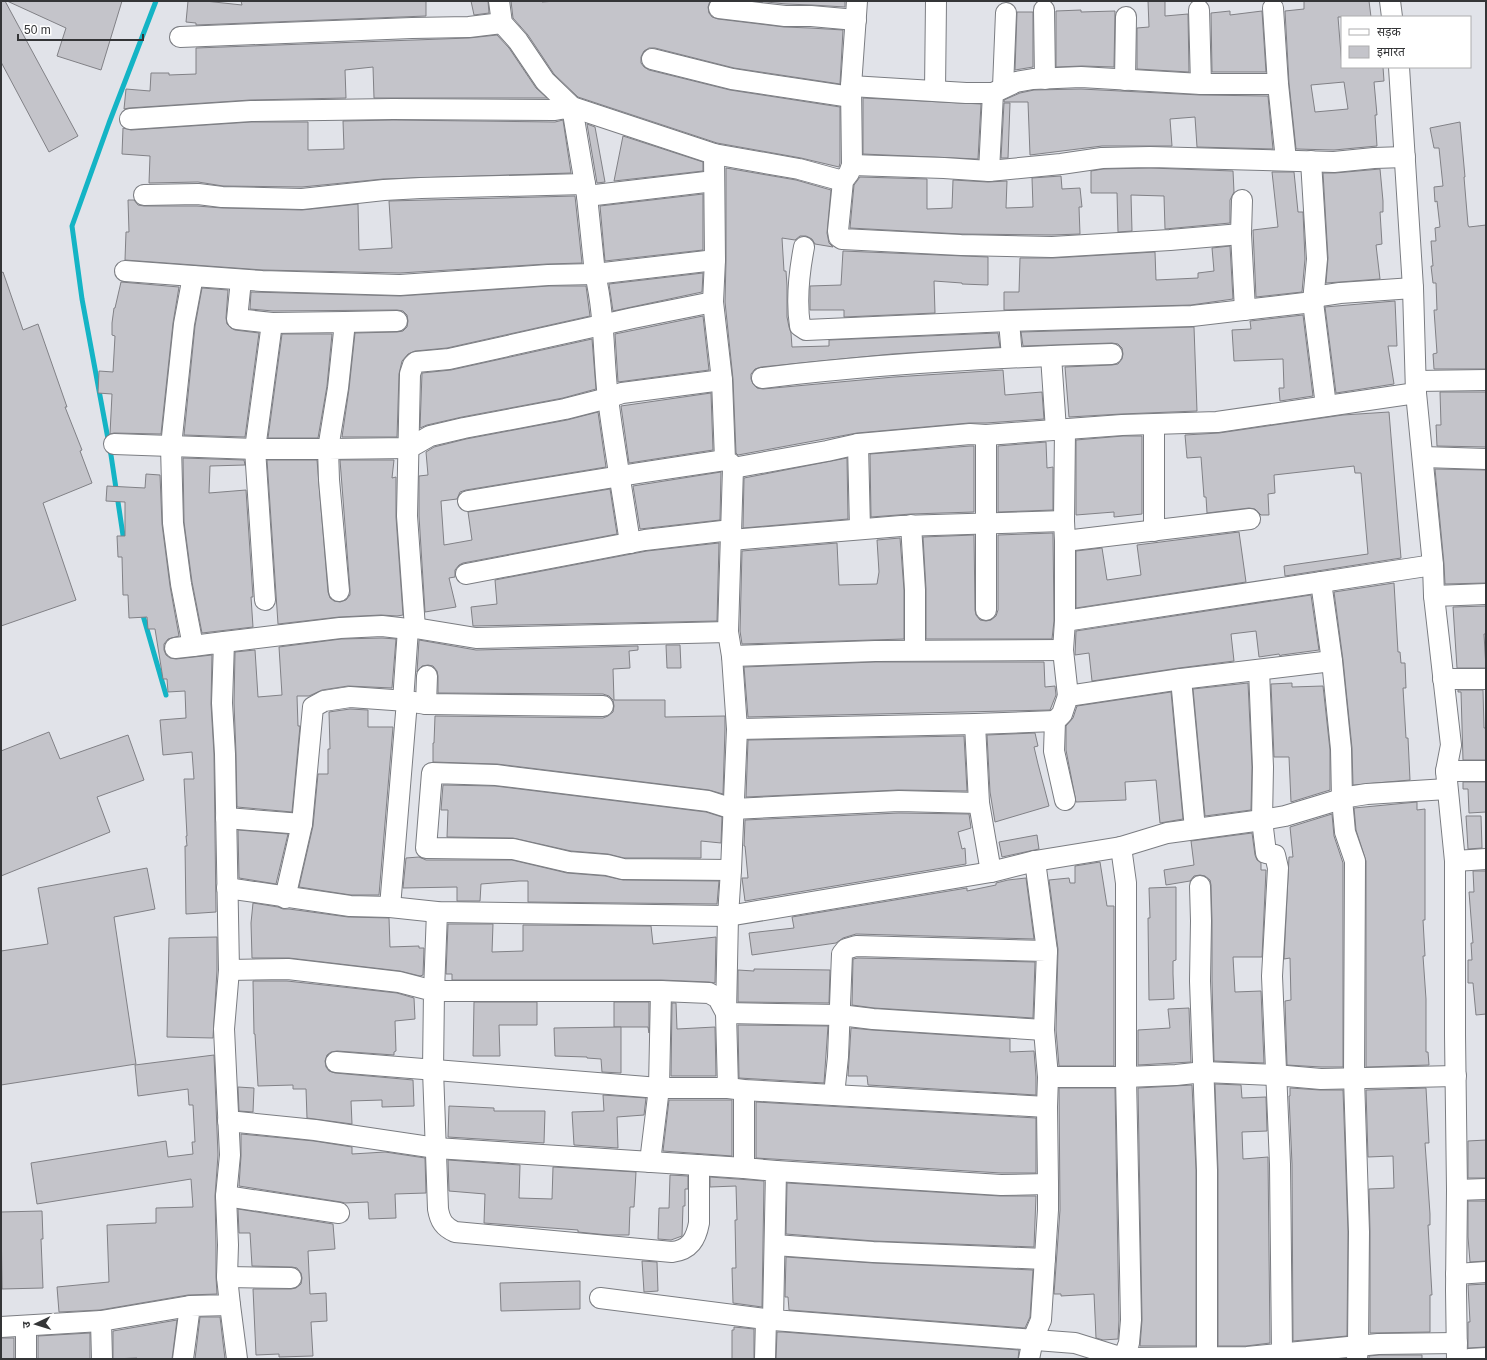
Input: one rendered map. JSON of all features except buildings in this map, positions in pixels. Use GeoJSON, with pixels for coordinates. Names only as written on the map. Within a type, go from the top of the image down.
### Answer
{"type":"FeatureCollection","features":[{"type":"Feature","properties":{"kind":"street"},"geometry":{"type":"LineString","coordinates":[[499,1],[502,23],[518,41],[545,81],[572,107],[714,154],[799,169],[847,173],[944,168],[989,171],[1061,164],[1102,158],[1150,157],[1334,162],[1405,157]]}},
{"type":"Feature","properties":{"kind":"street"},"geometry":{"type":"LineString","coordinates":[[935,91],[936,1]]}},
{"type":"Feature","properties":{"kind":"street"},"geometry":{"type":"LineString","coordinates":[[1390,1],[1392,16]]}},
{"type":"Feature","properties":{"kind":"street"},"geometry":{"type":"LineString","coordinates":[[714,6],[776,15],[811,16],[856,10],[847,173],[838,231],[839,237],[847,240],[1052,247],[1241,234]]}},
{"type":"Feature","properties":{"kind":"street"},"geometry":{"type":"LineString","coordinates":[[1273,8],[1278,84],[1286,160]]}},
{"type":"Feature","properties":{"kind":"street"},"geometry":{"type":"LineString","coordinates":[[1044,10],[1046,79]]}},
{"type":"Feature","properties":{"kind":"street"},"geometry":{"type":"LineString","coordinates":[[1199,10],[1201,84]]}},
{"type":"Feature","properties":{"kind":"street"},"geometry":{"type":"LineString","coordinates":[[989,171],[1006,13]]}},
{"type":"Feature","properties":{"kind":"street"},"geometry":{"type":"LineString","coordinates":[[1125,80],[1126,16]]}},
{"type":"Feature","properties":{"kind":"street"},"geometry":{"type":"LineString","coordinates":[[180,37],[469,27],[502,23]]}},
{"type":"Feature","properties":{"kind":"street"},"geometry":{"type":"LineString","coordinates":[[652,60],[740,80],[851,91],[935,91],[966,93],[998,90],[1016,82],[1033,79],[1081,77],[1201,84],[1278,84]]}},
{"type":"Feature","properties":{"kind":"street"},"geometry":{"type":"LineString","coordinates":[[600,1298],[769,1320],[1033,1339],[1074,1351],[1123,1358],[1247,1357],[1282,1353],[1357,1352],[1378,1344],[1457,1351],[1456,1274],[1458,1190],[1455,861],[1447,780],[1451,745],[1434,596],[1433,565],[1416,387],[1413,288],[1399,68]]}},
{"type":"Feature","properties":{"kind":"street"},"geometry":{"type":"LineString","coordinates":[[130,119],[251,111],[393,109],[555,110],[572,107]]}},
{"type":"Feature","properties":{"kind":"street"},"geometry":{"type":"LineString","coordinates":[[572,107],[586,190],[602,325],[608,398],[630,543]]}},
{"type":"Feature","properties":{"kind":"street"},"geometry":{"type":"LineString","coordinates":[[714,154],[714,302],[729,464],[731,535],[728,632],[732,656],[737,729],[728,916],[726,1013],[744,1168]]}},
{"type":"Feature","properties":{"kind":"street"},"geometry":{"type":"LineString","coordinates":[[1311,161],[1317,259],[1313,302],[1326,406]]}},
{"type":"Feature","properties":{"kind":"street"},"geometry":{"type":"LineString","coordinates":[[144,195],[198,194],[302,199],[406,188],[586,190],[714,181]]}},
{"type":"Feature","properties":{"kind":"street"},"geometry":{"type":"LineString","coordinates":[[1242,200],[1241,234],[1245,310]]}},
{"type":"Feature","properties":{"kind":"street"},"geometry":{"type":"LineString","coordinates":[[804,247],[800,267],[798,299],[800,326],[806,330],[1009,321],[1192,316],[1313,302],[1320,296],[1340,293],[1413,288]]}},
{"type":"Feature","properties":{"kind":"street"},"geometry":{"type":"LineString","coordinates":[[125,271],[241,280],[400,285],[548,275],[595,274],[715,260]]}},
{"type":"Feature","properties":{"kind":"street"},"geometry":{"type":"LineString","coordinates":[[193,276],[184,324],[171,446],[174,523],[181,584],[184,647],[340,628],[382,626],[411,628],[476,638],[728,632]]}},
{"type":"Feature","properties":{"kind":"street"},"geometry":{"type":"LineString","coordinates":[[241,280],[237,319],[272,323],[397,321]]}},
{"type":"Feature","properties":{"kind":"street"},"geometry":{"type":"LineString","coordinates":[[390,907],[412,702],[407,462],[409,448],[410,374],[413,365],[416,362],[449,359],[714,302]]}},
{"type":"Feature","properties":{"kind":"street"},"geometry":{"type":"LineString","coordinates":[[1009,321],[1012,357]]}},
{"type":"Feature","properties":{"kind":"street"},"geometry":{"type":"LineString","coordinates":[[339,591],[329,480],[328,449],[338,388],[345,322]]}},
{"type":"Feature","properties":{"kind":"street"},"geometry":{"type":"LineString","coordinates":[[265,600],[255,450],[272,323]]}},
{"type":"Feature","properties":{"kind":"street"},"geometry":{"type":"LineString","coordinates":[[762,378],[839,369],[1012,357],[1112,354]]}},
{"type":"Feature","properties":{"kind":"street"},"geometry":{"type":"LineString","coordinates":[[737,729],[975,724],[1055,720],[1062,714],[1068,696],[1063,650],[1065,621],[1065,541],[1061,430],[1051,356]]}},
{"type":"Feature","properties":{"kind":"street"},"geometry":{"type":"LineString","coordinates":[[114,444],[255,450],[409,448],[430,436],[437,434],[565,409],[622,393],[722,380]]}},
{"type":"Feature","properties":{"kind":"street"},"geometry":{"type":"LineString","coordinates":[[468,501],[620,476],[827,451],[858,444],[970,434],[986,435],[1122,425],[1217,422],[1326,406],[1416,387],[1486,380]]}},
{"type":"Feature","properties":{"kind":"street"},"geometry":{"type":"LineString","coordinates":[[1154,425],[1154,531]]}},
{"type":"Feature","properties":{"kind":"street"},"geometry":{"type":"LineString","coordinates":[[986,435],[986,610]]}},
{"type":"Feature","properties":{"kind":"street"},"geometry":{"type":"LineString","coordinates":[[858,444],[860,529]]}},
{"type":"Feature","properties":{"kind":"street"},"geometry":{"type":"LineString","coordinates":[[1422,457],[1486,459]]}},
{"type":"Feature","properties":{"kind":"street"},"geometry":{"type":"LineString","coordinates":[[1065,541],[1250,520]]}},
{"type":"Feature","properties":{"kind":"street"},"geometry":{"type":"LineString","coordinates":[[466,574],[630,543],[686,535],[731,535],[985,522],[1064,521]]}},
{"type":"Feature","properties":{"kind":"street"},"geometry":{"type":"LineString","coordinates":[[911,526],[915,590],[915,650]]}},
{"type":"Feature","properties":{"kind":"street"},"geometry":{"type":"LineString","coordinates":[[1065,621],[1433,565]]}},
{"type":"Feature","properties":{"kind":"street"},"geometry":{"type":"LineString","coordinates":[[1321,582],[1332,661],[1341,749],[1342,799],[1345,832],[1355,861],[1354,1078],[1360,1232],[1357,1352]]}},
{"type":"Feature","properties":{"kind":"street"},"geometry":{"type":"LineString","coordinates":[[1434,596],[1486,594]]}},
{"type":"Feature","properties":{"kind":"street"},"geometry":{"type":"LineString","coordinates":[[224,642],[222,703],[229,970],[224,1029],[230,1155],[226,1196],[228,1245],[227,1277],[237,1359]]}},
{"type":"Feature","properties":{"kind":"street"},"geometry":{"type":"LineString","coordinates":[[732,656],[915,650],[1063,650]]}},
{"type":"Feature","properties":{"kind":"street"},"geometry":{"type":"LineString","coordinates":[[1068,696],[1181,679],[1332,661]]}},
{"type":"Feature","properties":{"kind":"street"},"geometry":{"type":"LineString","coordinates":[[1259,670],[1263,767],[1262,820],[1266,853],[1275,855],[1278,868],[1272,976],[1275,1075],[1280,1164],[1282,1353]]}},
{"type":"Feature","properties":{"kind":"street"},"geometry":{"type":"LineString","coordinates":[[412,702],[427,676]]}},
{"type":"Feature","properties":{"kind":"street"},"geometry":{"type":"LineString","coordinates":[[1181,679],[1196,829]]}},
{"type":"Feature","properties":{"kind":"street"},"geometry":{"type":"LineString","coordinates":[[1443,679],[1486,679]]}},
{"type":"Feature","properties":{"kind":"street"},"geometry":{"type":"LineString","coordinates":[[285,898],[302,824],[313,707],[324,701],[350,697],[412,702],[603,706]]}},
{"type":"Feature","properties":{"kind":"street"},"geometry":{"type":"LineString","coordinates":[[1055,720],[1054,752],[1064,800]]}},
{"type":"Feature","properties":{"kind":"street"},"geometry":{"type":"LineString","coordinates":[[975,724],[979,803],[991,872]]}},
{"type":"Feature","properties":{"kind":"street"},"geometry":{"type":"LineString","coordinates":[[227,888],[285,898],[350,906],[390,907],[437,912],[728,916],[991,872],[1035,861],[1121,847],[1167,833],[1285,816],[1342,799],[1447,780],[1486,771]]}},
{"type":"Feature","properties":{"kind":"street"},"geometry":{"type":"LineString","coordinates":[[731,870],[623,869],[606,865],[569,862],[513,850],[426,848],[432,773],[496,775],[708,801],[733,809],[900,801],[979,803]]}},
{"type":"Feature","properties":{"kind":"street"},"geometry":{"type":"LineString","coordinates":[[226,818],[302,824]]}},
{"type":"Feature","properties":{"kind":"street"},"geometry":{"type":"LineString","coordinates":[[1121,847],[1126,883],[1126,1077],[1132,1320],[1129,1343],[1123,1358]]}},
{"type":"Feature","properties":{"kind":"street"},"geometry":{"type":"LineString","coordinates":[[1455,861],[1486,859]]}},
{"type":"Feature","properties":{"kind":"street"},"geometry":{"type":"LineString","coordinates":[[1029,1359],[1033,1339],[1041,1320],[1048,1184],[1048,1077],[1044,1030],[1047,951],[1035,861]]}},
{"type":"Feature","properties":{"kind":"street"},"geometry":{"type":"LineString","coordinates":[[1200,886],[1200,981],[1207,1170],[1208,1357]]}},
{"type":"Feature","properties":{"kind":"street"},"geometry":{"type":"LineString","coordinates":[[437,912],[433,1070],[438,1209],[439,1217],[444,1226],[455,1232],[672,1252],[680,1251],[690,1245],[697,1232],[699,1223],[699,1165]]}},
{"type":"Feature","properties":{"kind":"street"},"geometry":{"type":"LineString","coordinates":[[834,1095],[840,1015],[842,954],[846,949],[856,946],[1047,951]]}},
{"type":"Feature","properties":{"kind":"street"},"geometry":{"type":"LineString","coordinates":[[229,970],[288,969],[399,982],[434,991],[661,991],[709,993],[718,998],[726,1013]]}},
{"type":"Feature","properties":{"kind":"street"},"geometry":{"type":"LineString","coordinates":[[650,1162],[659,1088],[661,991]]}},
{"type":"Feature","properties":{"kind":"street"},"geometry":{"type":"LineString","coordinates":[[726,1013],[840,1015],[880,1020],[1044,1030]]}},
{"type":"Feature","properties":{"kind":"street"},"geometry":{"type":"LineString","coordinates":[[336,1062],[659,1088],[736,1089],[1047,1107]]}},
{"type":"Feature","properties":{"kind":"street"},"geometry":{"type":"LineString","coordinates":[[1048,1077],[1126,1077],[1176,1075],[1204,1072],[1275,1075],[1321,1079],[1456,1076]]}},
{"type":"Feature","properties":{"kind":"street"},"geometry":{"type":"LineString","coordinates":[[228,1121],[315,1130],[436,1148],[1001,1185],[1048,1184]]}},
{"type":"Feature","properties":{"kind":"street"},"geometry":{"type":"LineString","coordinates":[[765,1359],[775,1245],[776,1171]]}},
{"type":"Feature","properties":{"kind":"street"},"geometry":{"type":"LineString","coordinates":[[1458,1190],[1486,1188]]}},
{"type":"Feature","properties":{"kind":"street"},"geometry":{"type":"LineString","coordinates":[[226,1196],[340,1213]]}},
{"type":"Feature","properties":{"kind":"street"},"geometry":{"type":"LineString","coordinates":[[775,1245],[873,1252],[1045,1259]]}},
{"type":"Feature","properties":{"kind":"street"},"geometry":{"type":"LineString","coordinates":[[1456,1274],[1486,1272]]}},
{"type":"Feature","properties":{"kind":"street"},"geometry":{"type":"LineString","coordinates":[[227,1277],[291,1278]]}},
{"type":"Feature","properties":{"kind":"street"},"geometry":{"type":"LineString","coordinates":[[1,1328],[101,1321],[190,1306],[230,1304]]}},
{"type":"Feature","properties":{"kind":"street"},"geometry":{"type":"LineString","coordinates":[[183,1359],[190,1306]]}},
{"type":"Feature","properties":{"kind":"street"},"geometry":{"type":"LineString","coordinates":[[101,1321],[102,1359]]}},
{"type":"Feature","properties":{"kind":"street"},"geometry":{"type":"LineString","coordinates":[[26,1326],[26,1359]]}},
{"type":"Feature","properties":{"kind":"street"},"geometry":{"type":"LineString","coordinates":[[1469,1359],[1486,1358]]}},
{"type":"Feature","properties":{"kind":"waterway"},"geometry":{"type":"LineString","coordinates":[[124,542],[111,455],[82,299],[72,226],[109,123],[156,1]]}},
{"type":"Feature","properties":{"kind":"waterway"},"geometry":{"type":"LineString","coordinates":[[142,612],[166,695]]}}]}
